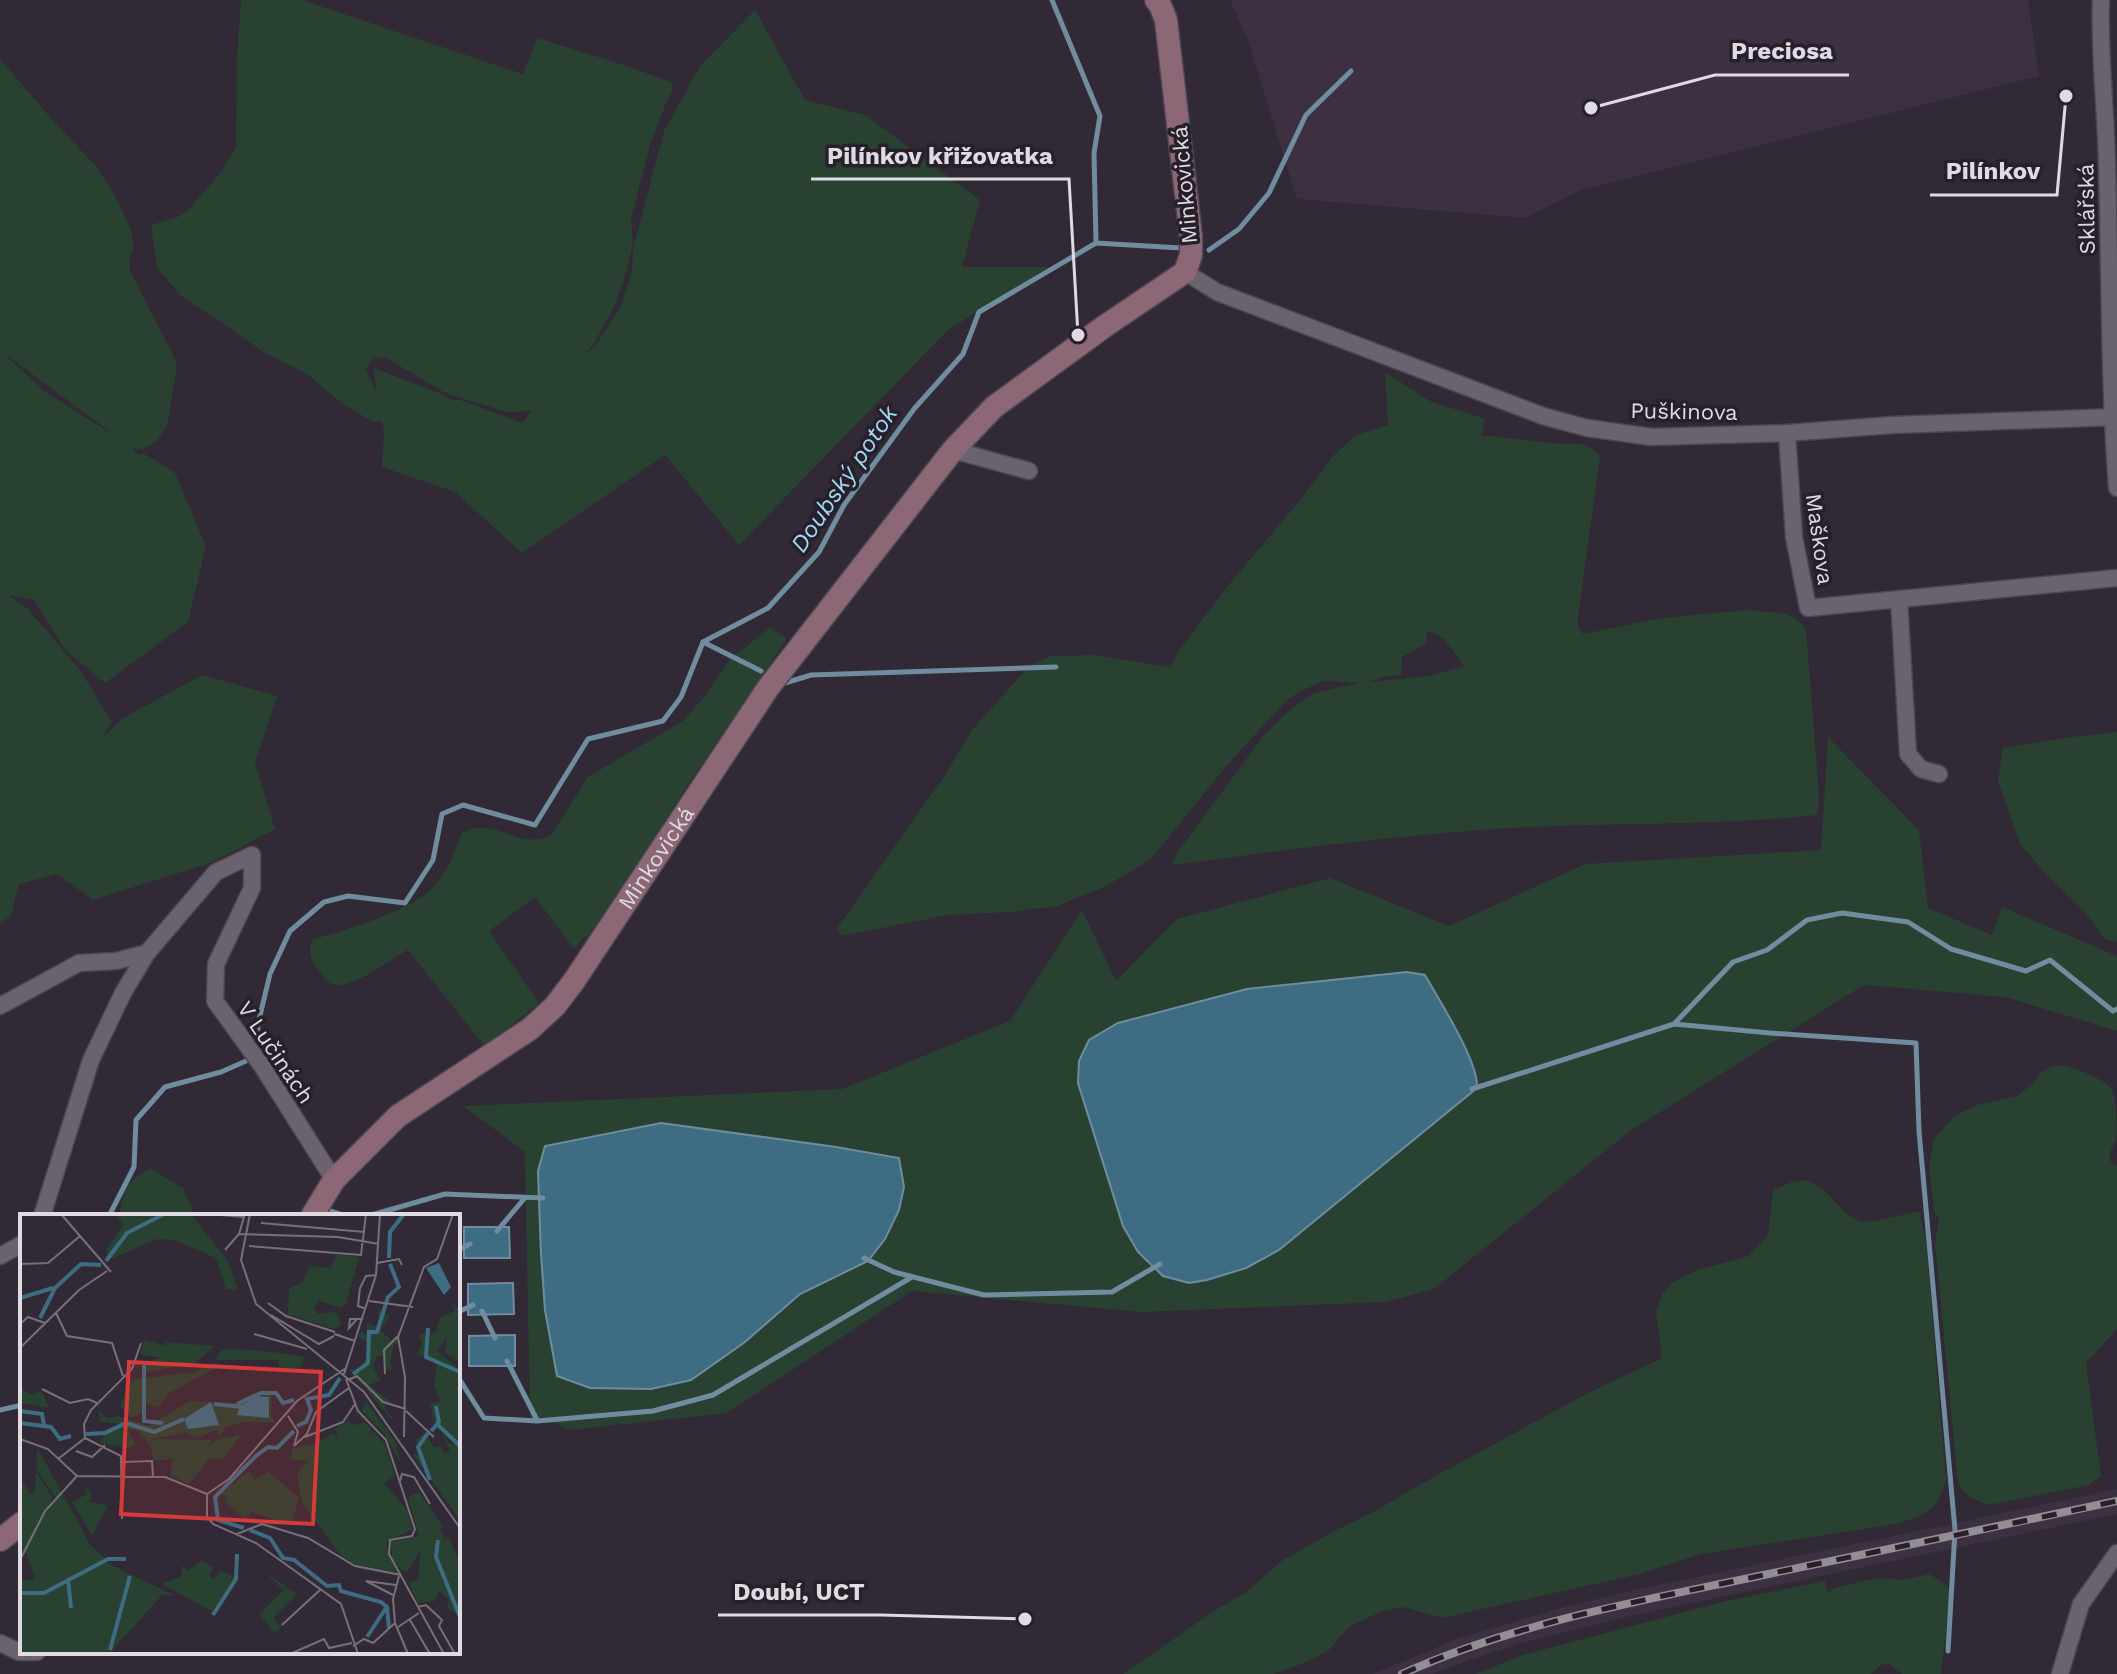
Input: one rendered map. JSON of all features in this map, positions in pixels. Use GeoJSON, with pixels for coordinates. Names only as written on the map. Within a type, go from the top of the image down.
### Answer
{"type":"FeatureCollection","features":[{"type":"Feature","properties":{"kind":"street","name":"Minkovická"},"geometry":{"type":"LineString","coordinates":[[313,1214],[334,1180],[398,1116],[530,1029],[555,1006],[768,688],[953,450],[994,407],[1185,272],[1191,255],[1191,237],[1166,20],[1156,0]]}},
{"type":"Feature","properties":{"kind":"street","name":"Sklářská"},"geometry":{"type":"LineString","coordinates":[[2101,0],[2114,417]]}},
{"type":"Feature","properties":{"kind":"street","name":"Puškinova"},"geometry":{"type":"LineString","coordinates":[[1185,272],[1217,292],[1543,416],[1587,428],[1652,437],[2114,417]]}},
{"type":"Feature","properties":{"kind":"street"},"geometry":{"type":"LineString","coordinates":[[2114,417],[2117,488]]}},
{"type":"Feature","properties":{"kind":"street","name":"Maškova"},"geometry":{"type":"LineString","coordinates":[[1787,433],[1794,537],[1808,608],[2117,578]]}},
{"type":"Feature","properties":{"kind":"street"},"geometry":{"type":"LineString","coordinates":[[953,450],[1029,471]]}},
{"type":"Feature","properties":{"kind":"street"},"geometry":{"type":"LineString","coordinates":[[1899,599],[1908,754],[1921,769],[1939,774]]}},
{"type":"Feature","properties":{"kind":"street","name":"V Lučinách"},"geometry":{"type":"LineString","coordinates":[[43,1214],[91,1060],[123,993],[147,953],[216,872],[252,855],[252,888],[216,964],[215,1001],[262,1066],[334,1180]]}},
{"type":"Feature","properties":{"kind":"street"},"geometry":{"type":"LineString","coordinates":[[0,1006],[79,963],[116,961],[147,953]]}},
{"type":"Feature","properties":{"kind":"street"},"geometry":{"type":"LineString","coordinates":[[0,1256],[20,1245]]}},
{"type":"Feature","properties":{"kind":"street"},"geometry":{"type":"LineString","coordinates":[[0,1540],[20,1525]]}},
{"type":"Feature","properties":{"kind":"street"},"geometry":{"type":"LineString","coordinates":[[2060,1674],[2081,1604],[2117,1553]]}},
{"type":"Feature","properties":{"kind":"street"},"geometry":{"type":"LineString","coordinates":[[0,1643],[20,1652]]}},
{"type":"Feature","properties":{"kind":"shaded area"},"geometry":{"type":"Polygon","coordinates":[[[1230,0],[2028,0],[2039,76],[1581,190],[1525,218],[1297,199],[1248,40],[1230,0]]]}},
{"type":"Feature","properties":{"kind":"shaded area"},"geometry":{"type":"Polygon","coordinates":[[[2117,1489],[2117,1514],[1635,1615],[1518,1644],[1433,1674],[1373,1674],[1459,1638],[1564,1607],[2117,1489]]]}},
{"type":"Feature","properties":{"kind":"green space"},"geometry":{"type":"Polygon","coordinates":[[[241,0],[302,0],[523,74],[537,38],[671,82],[672,92],[650,145],[631,218],[633,244],[627,269],[616,303],[582,359],[598,342],[622,304],[664,131],[700,66],[755,10],[805,100],[865,115],[980,200],[962,267],[1049,267],[948,330],[739,545],[665,455],[522,553],[455,492],[382,467],[382,421],[373,422],[343,404],[307,374],[263,352],[181,296],[157,268],[151,225],[178,217],[188,210],[222,171],[236,147],[241,0]],[[374,357],[366,369],[376,392],[374,368],[449,399],[460,400],[522,423],[532,411],[507,412],[445,393],[388,359],[374,357]]]}},
{"type":"Feature","properties":{"kind":"green space"},"geometry":{"type":"Polygon","coordinates":[[[0,59],[96,166],[130,227],[134,246],[129,259],[130,270],[177,367],[167,426],[156,442],[143,449],[132,448],[139,455],[143,453],[175,473],[206,546],[188,622],[105,683],[65,650],[34,600],[8,595],[28,609],[80,670],[112,722],[103,737],[123,718],[202,675],[277,696],[255,763],[275,829],[213,862],[93,900],[57,874],[19,884],[11,915],[0,924],[0,59]],[[1,351],[47,393],[117,437],[1,351]]]}},
{"type":"Feature","properties":{"kind":"green space"},"geometry":{"type":"Polygon","coordinates":[[[1385,372],[1430,401],[1485,419],[1481,435],[1581,444],[1593,449],[1600,457],[1577,624],[1583,634],[1661,618],[1748,610],[1787,614],[1796,619],[1806,629],[1818,781],[1817,815],[1741,821],[1469,831],[1172,865],[1179,850],[1264,735],[1290,710],[1314,693],[1359,683],[1323,681],[1287,700],[1229,763],[1150,860],[1104,887],[1057,906],[948,915],[841,936],[837,928],[945,775],[972,730],[1030,665],[1051,656],[1094,655],[1170,667],[1227,587],[1334,455],[1356,435],[1388,425],[1385,372]],[[1430,631],[1426,634],[1427,643],[1402,657],[1401,675],[1369,682],[1429,676],[1464,666],[1444,639],[1430,631]]]}},
{"type":"Feature","properties":{"kind":"green space"},"geometry":{"type":"Polygon","coordinates":[[[770,627],[787,639],[687,786],[592,935],[584,937],[574,949],[535,897],[489,931],[539,1003],[485,1047],[408,950],[343,985],[330,983],[323,976],[311,958],[312,940],[377,919],[423,896],[446,870],[463,832],[486,828],[532,839],[552,834],[588,777],[683,721],[733,655],[770,627]]]}},
{"type":"Feature","properties":{"kind":"green space"},"geometry":{"type":"Polygon","coordinates":[[[2117,732],[2117,942],[2105,939],[2084,911],[2020,844],[1998,781],[2003,748],[2117,732]]]}},
{"type":"Feature","properties":{"kind":"green space"},"geometry":{"type":"Polygon","coordinates":[[[1828,737],[1919,830],[1928,908],[1992,935],[2002,907],[2117,956],[2117,1031],[2005,997],[1864,985],[1630,1131],[1434,1289],[1385,1302],[1142,1312],[912,1291],[727,1413],[569,1430],[551,1421],[530,1418],[525,1152],[463,1106],[842,1089],[1010,1021],[1082,910],[1116,981],[1177,919],[1330,878],[1449,926],[1585,864],[1821,850],[1828,737]],[[1425,975],[1138,1252],[1152,1266],[1161,1274],[1181,1282],[1214,1278],[1246,1268],[1477,1080],[1460,1037],[1425,975]],[[661,1123],[538,1171],[545,1310],[557,1376],[745,1342],[800,1294],[868,1261],[904,1187],[899,1158],[661,1123]]]}},
{"type":"Feature","properties":{"kind":"green space"},"geometry":{"type":"Polygon","coordinates":[[[2062,1065],[2087,1073],[2109,1086],[2116,1110],[2117,1136],[2110,1161],[2117,1166],[2117,1329],[2086,1363],[2101,1476],[2089,1485],[1988,1505],[1969,1497],[1958,1484],[1935,1243],[1939,1220],[1934,1211],[1929,1167],[1934,1139],[1955,1116],[1977,1105],[2017,1096],[2041,1073],[2050,1067],[2062,1065]]]}},
{"type":"Feature","properties":{"kind":"green space"},"geometry":{"type":"Polygon","coordinates":[[[150,1168],[183,1188],[194,1214],[119,1214],[127,1188],[150,1168]]]}},
{"type":"Feature","properties":{"kind":"green space"},"geometry":{"type":"Polygon","coordinates":[[[1808,1180],[1823,1189],[1847,1214],[1860,1222],[1919,1211],[1926,1240],[1946,1481],[1938,1500],[1928,1511],[1896,1524],[1701,1554],[1640,1574],[1442,1618],[1403,1607],[1380,1612],[1349,1627],[1328,1651],[1274,1674],[1123,1674],[1245,1593],[1283,1560],[1586,1394],[1662,1358],[1656,1312],[1662,1294],[1673,1282],[1700,1269],[1749,1256],[1768,1235],[1773,1190],[1792,1182],[1808,1180]]]}},
{"type":"Feature","properties":{"kind":"green space"},"geometry":{"type":"Polygon","coordinates":[[[1929,1574],[1951,1591],[1941,1674],[1902,1674],[1889,1664],[1881,1665],[1871,1674],[1475,1674],[1523,1655],[1726,1601],[1825,1581],[1827,1593],[1834,1588],[1877,1578],[1903,1580],[1929,1574]]]}},
{"type":"Feature","properties":{"kind":"water"},"geometry":{"type":"Polygon","coordinates":[[[1407,972],[1425,975],[1465,1047],[1477,1088],[1279,1250],[1246,1268],[1207,1280],[1189,1283],[1163,1276],[1138,1252],[1123,1226],[1078,1083],[1079,1061],[1089,1040],[1118,1023],[1247,989],[1407,972]]]}},
{"type":"Feature","properties":{"kind":"water"},"geometry":{"type":"Polygon","coordinates":[[[661,1123],[899,1158],[904,1187],[899,1210],[885,1239],[868,1261],[800,1294],[745,1342],[691,1380],[651,1389],[590,1388],[557,1376],[545,1310],[538,1171],[545,1146],[661,1123]]]}},
{"type":"Feature","properties":{"kind":"water"},"geometry":{"type":"Polygon","coordinates":[[[464,1227],[509,1227],[510,1258],[464,1258],[464,1227]]]}},
{"type":"Feature","properties":{"kind":"water"},"geometry":{"type":"Polygon","coordinates":[[[513,1283],[514,1314],[468,1315],[468,1284],[513,1283]]]}},
{"type":"Feature","properties":{"kind":"water"},"geometry":{"type":"Polygon","coordinates":[[[515,1335],[515,1366],[469,1366],[469,1336],[515,1335]]]}},
{"type":"Feature","properties":{"kind":"waterway","name":"Doubský potok"},"geometry":{"type":"LineString","coordinates":[[257,1050],[258,1024],[270,974],[290,931],[324,902],[348,896],[405,903],[433,860],[442,814],[463,805],[535,825],[588,739],[663,721],[681,697],[703,642],[768,608],[819,552],[844,505],[914,409],[963,354],[979,312],[1096,243],[1094,153],[1100,116],[1052,0]]}},
{"type":"Feature","properties":{"kind":"waterway"},"geometry":{"type":"LineString","coordinates":[[1209,250],[1239,229],[1269,193],[1306,115],[1351,71]]}},
{"type":"Feature","properties":{"kind":"waterway"},"geometry":{"type":"LineString","coordinates":[[1096,243],[1181,248]]}},
{"type":"Feature","properties":{"kind":"waterway"},"geometry":{"type":"LineString","coordinates":[[703,642],[761,671]]}},
{"type":"Feature","properties":{"kind":"waterway"},"geometry":{"type":"LineString","coordinates":[[785,683],[811,675],[1056,667]]}},
{"type":"Feature","properties":{"kind":"waterway"},"geometry":{"type":"LineString","coordinates":[[1472,1089],[1674,1024],[1733,962],[1767,950],[1807,920],[1842,913],[1908,922],[1951,949],[2026,971],[2050,960],[2113,1011],[2117,1009]]}},
{"type":"Feature","properties":{"kind":"waterway"},"geometry":{"type":"LineString","coordinates":[[1674,1024],[1916,1043],[1919,1131],[1955,1530],[1948,1651]]}},
{"type":"Feature","properties":{"kind":"waterway","name":"Doubský potok"},"geometry":{"type":"LineString","coordinates":[[110,1214],[134,1167],[136,1120],[165,1087],[221,1072],[246,1061]]}},
{"type":"Feature","properties":{"kind":"waterway"},"geometry":{"type":"LineString","coordinates":[[375,1214],[445,1194],[543,1198]]}},
{"type":"Feature","properties":{"kind":"waterway"},"geometry":{"type":"LineString","coordinates":[[497,1231],[524,1199]]}},
{"type":"Feature","properties":{"kind":"waterway"},"geometry":{"type":"LineString","coordinates":[[330,1211],[340,1214]]}},
{"type":"Feature","properties":{"kind":"waterway"},"geometry":{"type":"LineString","coordinates":[[460,1249],[470,1244]]}},
{"type":"Feature","properties":{"kind":"waterway"},"geometry":{"type":"LineString","coordinates":[[864,1258],[894,1272],[984,1295],[1112,1292],[1160,1264]]}},
{"type":"Feature","properties":{"kind":"waterway"},"geometry":{"type":"LineString","coordinates":[[460,1380],[484,1418],[537,1421],[653,1411],[713,1395],[912,1277]]}},
{"type":"Feature","properties":{"kind":"waterway"},"geometry":{"type":"LineString","coordinates":[[460,1311],[473,1305]]}},
{"type":"Feature","properties":{"kind":"waterway"},"geometry":{"type":"LineString","coordinates":[[482,1311],[495,1338]]}},
{"type":"Feature","properties":{"kind":"waterway"},"geometry":{"type":"LineString","coordinates":[[507,1361],[537,1420]]}},
{"type":"Feature","properties":{"kind":"waterway","name":"Doubský potok"},"geometry":{"type":"LineString","coordinates":[[0,1410],[20,1405]]}},
{"type":"Feature","properties":{"kind":"railway"},"geometry":{"type":"LineString","coordinates":[[1402,1674],[1441,1657],[1522,1630],[1605,1609],[2117,1501]]}},
{"type":"Feature","properties":{"kind":"place","name":"Pilínkov"},"geometry":{"type":"Point","coordinates":[2066,96]}},
{"type":"Feature","properties":{"kind":"place","name":"Preciosa"},"geometry":{"type":"Point","coordinates":[1591,108]}},
{"type":"Feature","properties":{"kind":"place","name":"Pilínkov křižovatka"},"geometry":{"type":"Point","coordinates":[1078,335]}},
{"type":"Feature","properties":{"kind":"place","name":"Doubí, UCT"},"geometry":{"type":"Point","coordinates":[1025,1619]}}]}
